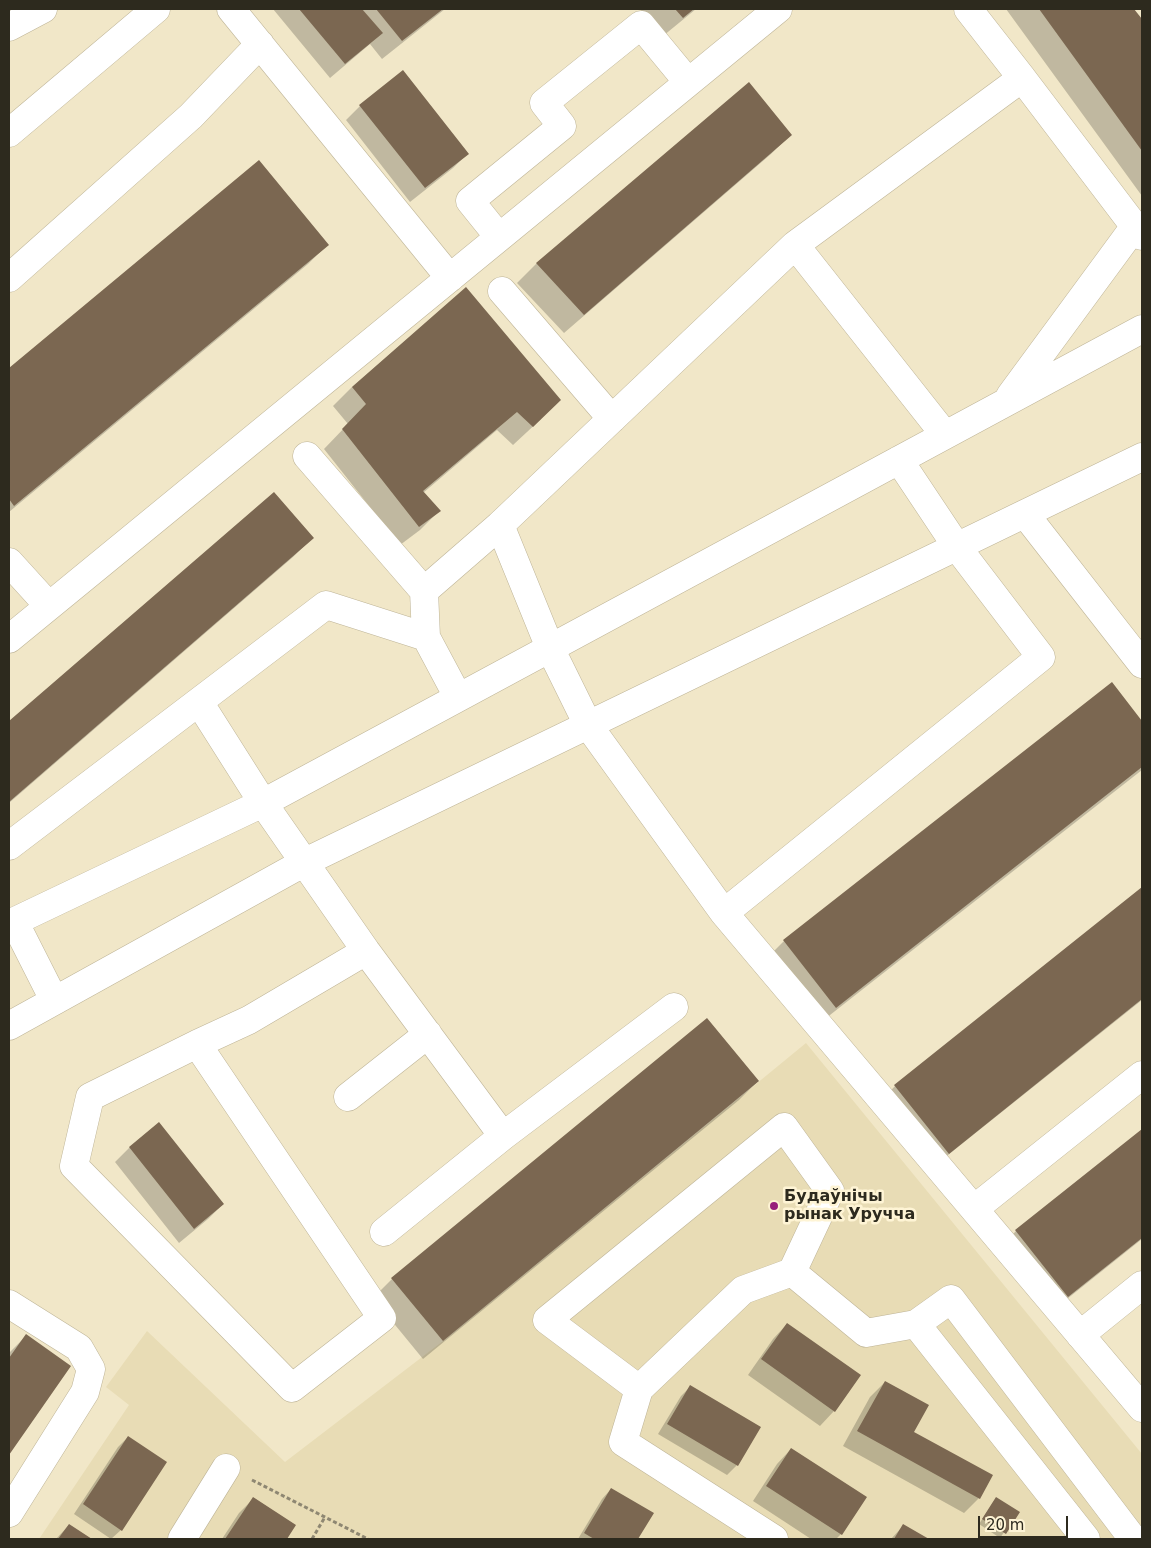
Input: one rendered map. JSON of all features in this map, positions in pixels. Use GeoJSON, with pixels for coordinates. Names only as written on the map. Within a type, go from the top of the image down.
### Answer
{"type":"FeatureCollection","features":[{"type":"Feature","properties":{"kind":"lane"},"geometry":{"type":"LineString","coordinates":[[9,27],[43,9]]}},
{"type":"Feature","properties":{"kind":"lane"},"geometry":{"type":"LineString","coordinates":[[9,133],[156,9]]}},
{"type":"Feature","properties":{"kind":"lane"},"geometry":{"type":"LineString","coordinates":[[232,9],[450,278]]}},
{"type":"Feature","properties":{"kind":"lane"},"geometry":{"type":"LineString","coordinates":[[9,639],[778,9]]}},
{"type":"Feature","properties":{"kind":"lane"},"geometry":{"type":"LineString","coordinates":[[968,9],[1139,231],[1004,403]]}},
{"type":"Feature","properties":{"kind":"lane"},"geometry":{"type":"LineString","coordinates":[[500,237],[470,200],[562,126],[544,103],[641,25],[688,82]]}},
{"type":"Feature","properties":{"kind":"lane"},"geometry":{"type":"LineString","coordinates":[[9,278],[191,116],[260,44]]}},
{"type":"Feature","properties":{"kind":"lane"},"geometry":{"type":"LineString","coordinates":[[424,591],[500,525],[794,245],[1022,78]]}},
{"type":"Feature","properties":{"kind":"lane"},"geometry":{"type":"LineString","coordinates":[[794,245],[945,435]]}},
{"type":"Feature","properties":{"kind":"lane"},"geometry":{"type":"LineString","coordinates":[[502,291],[612,419]]}},
{"type":"Feature","properties":{"kind":"lane"},"geometry":{"type":"LineString","coordinates":[[54,1000],[11,922],[263,802],[1142,329]]}},
{"type":"Feature","properties":{"kind":"lane"},"geometry":{"type":"LineString","coordinates":[[307,456],[424,591],[426,637],[458,697]]}},
{"type":"Feature","properties":{"kind":"lane"},"geometry":{"type":"LineString","coordinates":[[9,1026],[305,862],[1142,457]]}},
{"type":"Feature","properties":{"kind":"lane"},"geometry":{"type":"LineString","coordinates":[[724,913],[1041,657],[957,547],[899,460]]}},
{"type":"Feature","properties":{"kind":"lane"},"geometry":{"type":"LineString","coordinates":[[1024,514],[1142,664]]}},
{"type":"Feature","properties":{"kind":"lane"},"geometry":{"type":"LineString","coordinates":[[500,525],[550,648],[588,725],[724,913],[1142,1408]]}},
{"type":"Feature","properties":{"kind":"lane"},"geometry":{"type":"LineString","coordinates":[[9,562],[49,606]]}},
{"type":"Feature","properties":{"kind":"lane"},"geometry":{"type":"LineString","coordinates":[[9,846],[326,605],[426,637]]}},
{"type":"Feature","properties":{"kind":"lane"},"geometry":{"type":"LineString","coordinates":[[199,702],[263,802],[366,951],[503,1136]]}},
{"type":"Feature","properties":{"kind":"lane"},"geometry":{"type":"LineString","coordinates":[[197,1044],[382,1318],[292,1388],[74,1166],[90,1097],[197,1044],[249,1020],[366,951]]}},
{"type":"Feature","properties":{"kind":"lane"},"geometry":{"type":"LineString","coordinates":[[384,1232],[503,1136],[674,1007]]}},
{"type":"Feature","properties":{"kind":"lane"},"geometry":{"type":"LineString","coordinates":[[348,1097],[428,1034]]}},
{"type":"Feature","properties":{"kind":"lane"},"geometry":{"type":"LineString","coordinates":[[974,1209],[1142,1075]]}},
{"type":"Feature","properties":{"kind":"lane"},"geometry":{"type":"LineString","coordinates":[[639,1389],[547,1320],[784,1127],[830,1191],[792,1272],[744,1290],[639,1389],[623,1442],[774,1539]]}},
{"type":"Feature","properties":{"kind":"lane"},"geometry":{"type":"LineString","coordinates":[[792,1272],[866,1333],[916,1324],[951,1299],[1133,1539]]}},
{"type":"Feature","properties":{"kind":"lane"},"geometry":{"type":"LineString","coordinates":[[1080,1335],[1142,1285]]}},
{"type":"Feature","properties":{"kind":"lane"},"geometry":{"type":"LineString","coordinates":[[9,1513],[85,1392],[90,1368],[78,1348],[11,1310]]}},
{"type":"Feature","properties":{"kind":"lane"},"geometry":{"type":"LineString","coordinates":[[916,1324],[1086,1539]]}},
{"type":"Feature","properties":{"kind":"lane"},"geometry":{"type":"LineString","coordinates":[[182,1539],[236,1472]]}},
{"type":"Feature","properties":{"kind":"path"},"geometry":{"type":"LineString","coordinates":[[236,1472],[368,1539]]}},
{"type":"Feature","properties":{"kind":"path"},"geometry":{"type":"LineString","coordinates":[[312,1539],[325,1517]]}},
{"type":"Feature","properties":{"kind":"shaded area","name":"Будаўнічы рынак Уручча"},"geometry":{"type":"Polygon","coordinates":[[[806,1043],[1142,1454],[1142,1539],[39,1539],[129,1405],[106,1387],[147,1331],[285,1462],[443,1341],[806,1043]]]}},
{"type":"Feature","properties":{"kind":"building"},"geometry":{"type":"Polygon","coordinates":[[[299,9],[362,9],[383,33],[345,64],[299,9]]]}},
{"type":"Feature","properties":{"kind":"building"},"geometry":{"type":"Polygon","coordinates":[[[376,9],[443,9],[402,41],[376,9]]]}},
{"type":"Feature","properties":{"kind":"building"},"geometry":{"type":"Polygon","coordinates":[[[675,9],[694,9],[683,18],[675,9]]]}},
{"type":"Feature","properties":{"kind":"building"},"geometry":{"type":"Polygon","coordinates":[[[1039,9],[1134,9],[1142,19],[1142,151],[1039,9]]]}},
{"type":"Feature","properties":{"kind":"building"},"geometry":{"type":"Polygon","coordinates":[[[403,70],[469,154],[425,188],[359,105],[403,70]]]}},
{"type":"Feature","properties":{"kind":"building"},"geometry":{"type":"Polygon","coordinates":[[[749,82],[792,135],[584,315],[536,263],[749,82]]]}},
{"type":"Feature","properties":{"kind":"building"},"geometry":{"type":"Polygon","coordinates":[[[259,160],[329,245],[14,506],[9,499],[9,368],[259,160]]]}},
{"type":"Feature","properties":{"kind":"building"},"geometry":{"type":"Polygon","coordinates":[[[466,287],[561,400],[533,427],[517,412],[423,491],[441,511],[419,527],[342,429],[366,404],[352,387],[466,287]]]}},
{"type":"Feature","properties":{"kind":"building"},"geometry":{"type":"Polygon","coordinates":[[[274,492],[314,538],[9,802],[9,721],[274,492]]]}},
{"type":"Feature","properties":{"kind":"building"},"geometry":{"type":"Polygon","coordinates":[[[1112,682],[1142,721],[1142,767],[836,1008],[783,940],[1112,682]]]}},
{"type":"Feature","properties":{"kind":"building"},"geometry":{"type":"Polygon","coordinates":[[[1142,887],[1142,999],[949,1154],[894,1085],[1142,887]]]}},
{"type":"Feature","properties":{"kind":"building"},"geometry":{"type":"Polygon","coordinates":[[[707,1018],[759,1081],[443,1341],[391,1278],[707,1018]]]}},
{"type":"Feature","properties":{"kind":"building"},"geometry":{"type":"Polygon","coordinates":[[[159,1122],[224,1204],[194,1229],[129,1147],[159,1122]]]}},
{"type":"Feature","properties":{"kind":"building"},"geometry":{"type":"Polygon","coordinates":[[[1142,1129],[1142,1238],[1068,1297],[1015,1230],[1142,1129]]]}},
{"type":"Feature","properties":{"kind":"building"},"geometry":{"type":"Polygon","coordinates":[[[787,1323],[861,1375],[835,1412],[761,1359],[787,1323]]]}},
{"type":"Feature","properties":{"kind":"building"},"geometry":{"type":"Polygon","coordinates":[[[26,1334],[71,1366],[9,1455],[9,1358],[26,1334]]]}},
{"type":"Feature","properties":{"kind":"building"},"geometry":{"type":"Polygon","coordinates":[[[885,1381],[929,1405],[914,1432],[993,1475],[980,1499],[857,1431],[885,1381]]]}},
{"type":"Feature","properties":{"kind":"building"},"geometry":{"type":"Polygon","coordinates":[[[690,1385],[761,1427],[738,1466],[667,1424],[690,1385]]]}},
{"type":"Feature","properties":{"kind":"building"},"geometry":{"type":"Polygon","coordinates":[[[128,1436],[167,1462],[122,1531],[83,1504],[128,1436]]]}},
{"type":"Feature","properties":{"kind":"building"},"geometry":{"type":"Polygon","coordinates":[[[791,1448],[867,1497],[842,1535],[766,1486],[791,1448]]]}},
{"type":"Feature","properties":{"kind":"building"},"geometry":{"type":"Polygon","coordinates":[[[611,1488],[654,1513],[638,1539],[594,1539],[584,1533],[611,1488]]]}},
{"type":"Feature","properties":{"kind":"building"},"geometry":{"type":"Polygon","coordinates":[[[253,1497],[296,1525],[287,1539],[225,1539],[253,1497]]]}},
{"type":"Feature","properties":{"kind":"building"},"geometry":{"type":"Polygon","coordinates":[[[996,1497],[1020,1512],[1006,1534],[982,1519],[996,1497]]]}},
{"type":"Feature","properties":{"kind":"building"},"geometry":{"type":"Polygon","coordinates":[[[69,1524],[92,1539],[58,1539],[69,1524]]]}},
{"type":"Feature","properties":{"kind":"building"},"geometry":{"type":"Polygon","coordinates":[[[903,1524],[929,1539],[894,1539],[903,1524]]]}},
{"type":"Feature","properties":{"kind":"place","name":"Будаўнічы рынак Уручча"},"geometry":{"type":"Point","coordinates":[774,1206]}}]}
